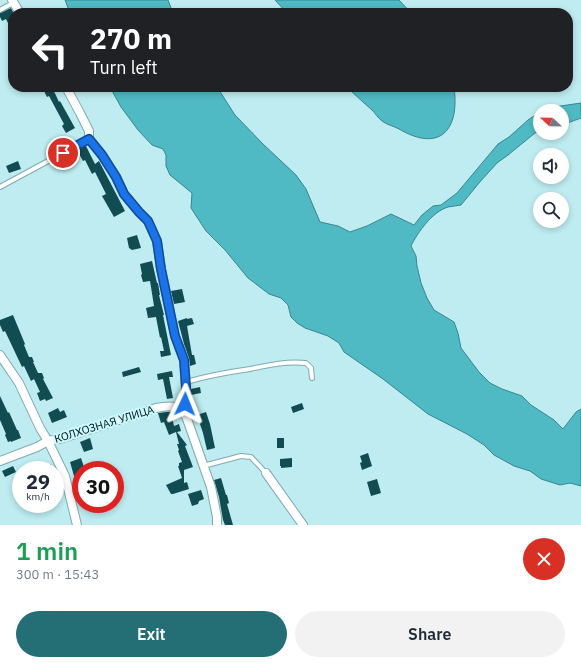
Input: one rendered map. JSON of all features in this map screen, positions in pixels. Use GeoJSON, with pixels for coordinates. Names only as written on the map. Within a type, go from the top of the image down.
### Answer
{"type":"FeatureCollection","features":[{"type":"Feature","properties":{"kind":"street"},"geometry":{"type":"LineString","coordinates":[[69,92],[89,131],[89,139],[102,155],[116,177],[124,194],[148,221],[157,241],[161,269],[175,336],[184,360],[186,382],[186,416],[210,488],[217,517],[217,525]]}},
{"type":"Feature","properties":{"kind":"street"},"geometry":{"type":"LineString","coordinates":[[0,355],[19,382],[40,428],[48,440],[65,476],[77,525]]}},
{"type":"Feature","properties":{"kind":"street","name":"КОЛХОЗНАЯ УЛИЦА"},"geometry":{"type":"LineString","coordinates":[[0,461],[37,447],[48,440],[63,438],[149,410],[173,406],[181,410],[186,416]]}},
{"type":"Feature","properties":{"kind":"street"},"geometry":{"type":"LineString","coordinates":[[266,474],[303,525]]}},
{"type":"Feature","properties":{"kind":"lane"},"geometry":{"type":"LineString","coordinates":[[0,10],[12,1]]}},
{"type":"Feature","properties":{"kind":"lane"},"geometry":{"type":"LineString","coordinates":[[0,187],[89,139]]}},
{"type":"Feature","properties":{"kind":"lane"},"geometry":{"type":"LineString","coordinates":[[186,382],[206,376],[276,364],[297,362],[306,363],[311,368],[312,378]]}},
{"type":"Feature","properties":{"kind":"lane"},"geometry":{"type":"LineString","coordinates":[[203,466],[241,456],[251,457],[266,474]]}},
{"type":"Feature","properties":{"kind":"water"},"geometry":{"type":"Polygon","coordinates":[[[65,0],[168,0],[171,8],[68,8],[65,0]]]}},
{"type":"Feature","properties":{"kind":"water"},"geometry":{"type":"Polygon","coordinates":[[[275,0],[399,0],[406,8],[282,8],[275,0]]]}},
{"type":"Feature","properties":{"kind":"water"},"geometry":{"type":"Polygon","coordinates":[[[113,92],[220,92],[235,115],[296,175],[306,189],[320,222],[338,226],[350,232],[367,226],[391,214],[414,225],[422,215],[433,206],[441,205],[457,193],[498,144],[509,137],[533,117],[533,135],[497,163],[461,205],[448,207],[436,213],[417,235],[411,246],[416,256],[421,283],[427,298],[434,310],[454,322],[461,348],[479,372],[490,383],[522,396],[531,405],[554,420],[563,429],[576,412],[581,409],[581,486],[570,483],[560,485],[541,479],[530,471],[514,466],[494,455],[484,445],[467,434],[428,414],[383,379],[344,352],[339,343],[328,336],[305,328],[297,323],[291,317],[288,305],[281,298],[269,294],[248,278],[225,250],[206,231],[191,208],[192,193],[170,175],[166,166],[166,155],[163,149],[152,145],[138,130],[121,107],[113,92]]]}},
{"type":"Feature","properties":{"kind":"water"},"geometry":{"type":"Polygon","coordinates":[[[352,92],[454,92],[454,115],[450,126],[444,133],[436,138],[426,139],[413,136],[386,124],[352,92]]]}},
{"type":"Feature","properties":{"kind":"water"},"geometry":{"type":"Polygon","coordinates":[[[581,103],[581,118],[569,122],[569,105],[581,103]]]}},
{"type":"Feature","properties":{"kind":"building"},"geometry":{"type":"Polygon","coordinates":[[[8,9],[8,23],[6,19],[2,21],[0,13],[8,9]]]}},
{"type":"Feature","properties":{"kind":"building"},"geometry":{"type":"Polygon","coordinates":[[[44,92],[54,92],[75,128],[66,133],[62,126],[64,124],[49,96],[47,97],[44,92]]]}},
{"type":"Feature","properties":{"kind":"building"},"geometry":{"type":"Polygon","coordinates":[[[86,146],[95,164],[99,161],[125,211],[114,217],[102,196],[106,194],[95,172],[92,174],[85,160],[83,161],[77,150],[86,146]]]}},
{"type":"Feature","properties":{"kind":"building"},"geometry":{"type":"Polygon","coordinates":[[[18,161],[21,169],[9,173],[6,166],[18,161]]]}},
{"type":"Feature","properties":{"kind":"building"},"geometry":{"type":"Polygon","coordinates":[[[137,235],[141,248],[132,250],[129,248],[127,238],[137,235]]]}},
{"type":"Feature","properties":{"kind":"building"},"geometry":{"type":"Polygon","coordinates":[[[152,261],[158,283],[171,355],[161,357],[160,351],[164,351],[156,317],[148,318],[146,308],[154,306],[150,281],[143,282],[141,275],[140,264],[152,261]]]}},
{"type":"Feature","properties":{"kind":"building"},"geometry":{"type":"Polygon","coordinates":[[[182,289],[185,302],[174,304],[171,291],[182,289]]]}},
{"type":"Feature","properties":{"kind":"building"},"geometry":{"type":"Polygon","coordinates":[[[13,315],[29,357],[32,357],[38,373],[42,373],[43,379],[53,398],[46,401],[45,399],[40,401],[37,393],[40,392],[34,379],[31,381],[24,366],[22,367],[5,331],[3,332],[0,325],[0,320],[13,315]]]}},
{"type":"Feature","properties":{"kind":"building"},"geometry":{"type":"Polygon","coordinates":[[[192,318],[194,324],[187,326],[192,355],[194,355],[196,364],[190,366],[178,321],[192,318]]]}},
{"type":"Feature","properties":{"kind":"building"},"geometry":{"type":"Polygon","coordinates":[[[139,367],[141,372],[123,377],[122,372],[139,367]]]}},
{"type":"Feature","properties":{"kind":"building"},"geometry":{"type":"Polygon","coordinates":[[[172,371],[173,377],[169,377],[173,398],[167,399],[163,379],[158,380],[157,374],[172,371]]]}},
{"type":"Feature","properties":{"kind":"building"},"geometry":{"type":"Polygon","coordinates":[[[200,387],[201,393],[191,395],[191,389],[200,387]]]}},
{"type":"Feature","properties":{"kind":"building"},"geometry":{"type":"Polygon","coordinates":[[[0,396],[21,438],[11,442],[8,442],[0,420],[0,396]]]}},
{"type":"Feature","properties":{"kind":"building"},"geometry":{"type":"Polygon","coordinates":[[[302,403],[304,409],[293,413],[291,407],[302,403]]]}},
{"type":"Feature","properties":{"kind":"building"},"geometry":{"type":"Polygon","coordinates":[[[58,408],[60,412],[64,410],[67,417],[52,423],[48,413],[58,408]]]}},
{"type":"Feature","properties":{"kind":"building"},"geometry":{"type":"Polygon","coordinates":[[[171,412],[174,426],[179,424],[181,431],[177,432],[187,445],[185,446],[193,467],[184,470],[184,483],[187,482],[189,489],[173,494],[171,494],[166,485],[182,478],[178,466],[179,463],[182,462],[178,451],[177,444],[179,444],[176,432],[169,435],[164,422],[161,423],[158,413],[171,412]]]}},
{"type":"Feature","properties":{"kind":"building"},"geometry":{"type":"Polygon","coordinates":[[[206,412],[215,448],[207,450],[197,415],[206,412]]]}},
{"type":"Feature","properties":{"kind":"building"},"geometry":{"type":"Polygon","coordinates":[[[90,438],[93,449],[84,452],[80,442],[90,438]]]}},
{"type":"Feature","properties":{"kind":"building"},"geometry":{"type":"Polygon","coordinates":[[[277,438],[284,438],[284,448],[277,448],[277,438]]]}},
{"type":"Feature","properties":{"kind":"building"},"geometry":{"type":"Polygon","coordinates":[[[368,453],[372,466],[362,470],[360,456],[368,453]]]}},
{"type":"Feature","properties":{"kind":"building"},"geometry":{"type":"Polygon","coordinates":[[[81,458],[82,461],[73,461],[81,458]]]}},
{"type":"Feature","properties":{"kind":"building"},"geometry":{"type":"Polygon","coordinates":[[[292,458],[292,467],[281,468],[280,459],[292,458]]]}},
{"type":"Feature","properties":{"kind":"building"},"geometry":{"type":"Polygon","coordinates":[[[12,466],[12,474],[5,477],[2,471],[12,466]]]}},
{"type":"Feature","properties":{"kind":"building"},"geometry":{"type":"Polygon","coordinates":[[[221,478],[227,495],[229,503],[227,504],[233,525],[225,525],[223,520],[214,480],[221,478]]]}},
{"type":"Feature","properties":{"kind":"building"},"geometry":{"type":"Polygon","coordinates":[[[377,479],[381,493],[371,496],[367,482],[377,479]]]}},
{"type":"Feature","properties":{"kind":"building"},"geometry":{"type":"Polygon","coordinates":[[[201,490],[204,499],[199,501],[198,504],[192,506],[188,494],[201,490]]]}},
{"type":"Feature","properties":{"kind":"route"},"geometry":{"type":"LineString","coordinates":[[63,153],[89,139],[102,155],[116,177],[124,194],[148,221],[157,241],[166,297],[175,336],[184,360],[186,387],[185,404]]}}]}
